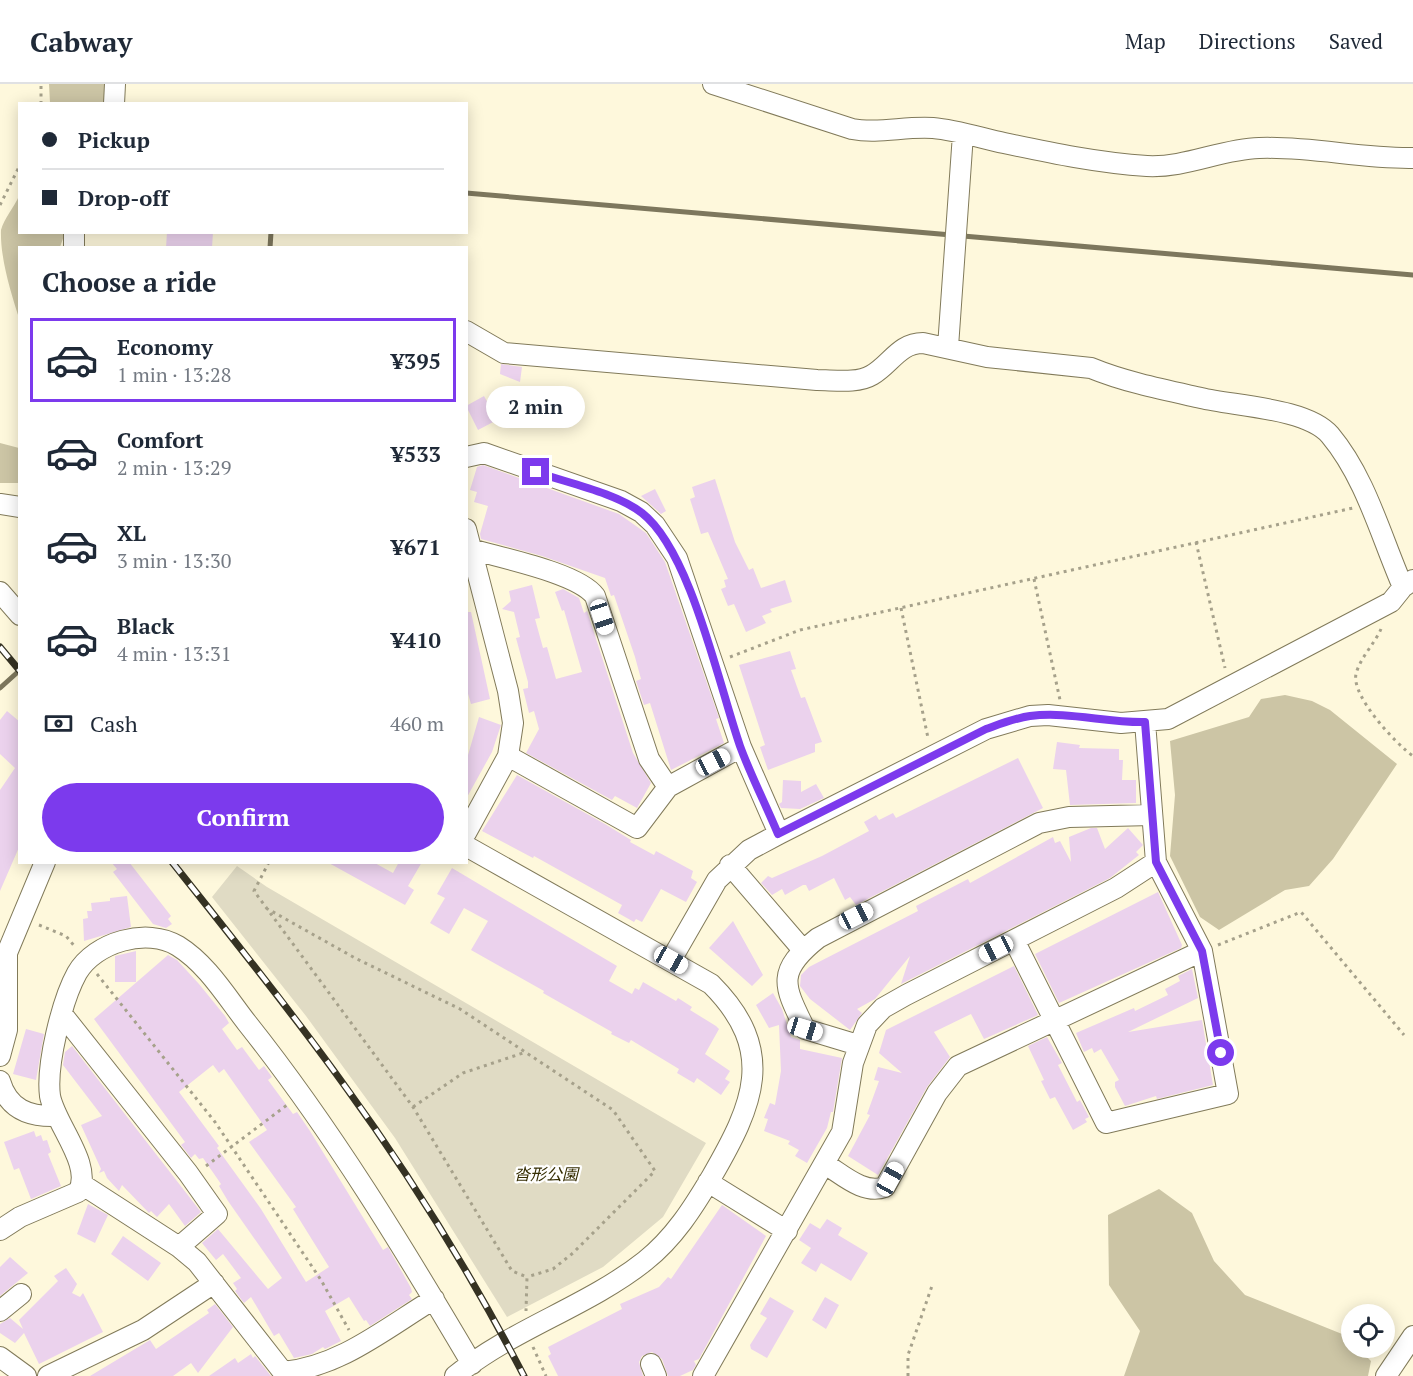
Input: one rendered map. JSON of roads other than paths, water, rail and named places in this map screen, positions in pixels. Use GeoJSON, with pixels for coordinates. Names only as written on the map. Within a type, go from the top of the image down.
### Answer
{"type":"FeatureCollection","features":[{"type":"Feature","properties":{"kind":"street"},"geometry":{"type":"LineString","coordinates":[[114,102],[115,84]]}},
{"type":"Feature","properties":{"kind":"street"},"geometry":{"type":"LineString","coordinates":[[713,84],[852,129],[872,133],[935,128],[1059,155],[1149,166],[1187,163],[1235,150],[1260,148],[1297,149],[1374,159],[1413,158]]}},
{"type":"Feature","properties":{"kind":"street"},"geometry":{"type":"LineString","coordinates":[[948,347],[963,134]]}},
{"type":"Feature","properties":{"kind":"street"},"geometry":{"type":"LineString","coordinates":[[468,332],[504,353],[817,380],[856,380],[872,375],[912,343],[948,347],[987,357],[1091,368],[1107,375],[1203,399],[1252,405],[1313,423],[1329,433],[1344,454],[1369,505],[1402,590],[1168,719],[1121,723],[1064,716],[1030,716],[986,729],[932,756],[749,850],[730,865],[717,880],[671,960]]}},
{"type":"Feature","properties":{"kind":"street"},"geometry":{"type":"LineString","coordinates":[[468,457],[484,453],[621,501],[641,512],[655,525],[677,558],[741,747],[778,834]]}},
{"type":"Feature","properties":{"kind":"street"},"geometry":{"type":"LineString","coordinates":[[0,504],[18,507]]}},
{"type":"Feature","properties":{"kind":"street"},"geometry":{"type":"LineString","coordinates":[[468,537],[508,691],[513,723],[508,756],[468,828]]}},
{"type":"Feature","properties":{"kind":"street"},"geometry":{"type":"LineString","coordinates":[[471,549],[565,577],[591,590],[595,596],[649,759],[668,787]]}},
{"type":"Feature","properties":{"kind":"street"},"geometry":{"type":"LineString","coordinates":[[0,592],[18,613]]}},
{"type":"Feature","properties":{"kind":"street"},"geometry":{"type":"LineString","coordinates":[[1014,940],[1106,1123],[1228,1094],[1202,951],[1156,862],[1145,722]]}},
{"type":"Feature","properties":{"kind":"street"},"geometry":{"type":"LineString","coordinates":[[508,756],[637,828],[668,787],[741,747]]}},
{"type":"Feature","properties":{"kind":"street"},"geometry":{"type":"LineString","coordinates":[[858,1046],[805,1029],[786,988],[787,978],[803,950],[835,927],[1039,824],[1070,816],[1152,815]]}},
{"type":"Feature","properties":{"kind":"street"},"geometry":{"type":"LineString","coordinates":[[455,1376],[645,1262],[678,1229],[708,1182],[735,1136],[750,1101],[753,1080],[750,1047],[736,1014],[726,998],[711,984],[468,847]]}},
{"type":"Feature","properties":{"kind":"street"},"geometry":{"type":"LineString","coordinates":[[703,1376],[842,1132],[858,1046],[867,1025],[883,1008],[1116,888],[1156,862]]}},
{"type":"Feature","properties":{"kind":"street"},"geometry":{"type":"LineString","coordinates":[[1,1048],[8,1011],[7,953],[44,864]]}},
{"type":"Feature","properties":{"kind":"street"},"geometry":{"type":"LineString","coordinates":[[730,865],[803,950]]}},
{"type":"Feature","properties":{"kind":"street"},"geometry":{"type":"LineString","coordinates":[[0,1230],[20,1217],[78,1192],[83,1185],[82,1171],[56,1116],[50,1096],[50,1075],[62,1014],[78,972],[87,961],[105,947],[122,940],[156,939],[175,944],[194,957],[206,970],[300,1094],[375,1204],[472,1364]]}},
{"type":"Feature","properties":{"kind":"street"},"geometry":{"type":"LineString","coordinates":[[825,1164],[866,1189],[876,1191],[885,1187],[937,1093],[958,1066],[1202,951]]}},
{"type":"Feature","properties":{"kind":"street"},"geometry":{"type":"LineString","coordinates":[[62,1014],[191,1177],[217,1214],[179,1247]]}},
{"type":"Feature","properties":{"kind":"street"},"geometry":{"type":"LineString","coordinates":[[0,1081],[8,1098],[21,1111],[32,1115],[56,1116]]}},
{"type":"Feature","properties":{"kind":"street"},"geometry":{"type":"LineString","coordinates":[[708,1182],[787,1231]]}},
{"type":"Feature","properties":{"kind":"street"},"geometry":{"type":"LineString","coordinates":[[83,1185],[179,1247],[214,1283],[283,1372],[304,1370],[324,1364],[358,1346],[434,1299]]}},
{"type":"Feature","properties":{"kind":"street"},"geometry":{"type":"LineString","coordinates":[[48,1376],[143,1330],[214,1283]]}},
{"type":"Feature","properties":{"kind":"street"},"geometry":{"type":"LineString","coordinates":[[0,1311],[21,1294]]}},
{"type":"Feature","properties":{"kind":"street"},"geometry":{"type":"LineString","coordinates":[[1386,1376],[1413,1336]]}},
{"type":"Feature","properties":{"kind":"street"},"geometry":{"type":"LineString","coordinates":[[0,1357],[26,1376]]}},
{"type":"Feature","properties":{"kind":"waterway"},"geometry":{"type":"LineString","coordinates":[[468,193],[1413,275]]}},
{"type":"Feature","properties":{"kind":"waterway"},"geometry":{"type":"LineString","coordinates":[[270,246],[271,234]]}},
{"type":"Feature","properties":{"kind":"waterway"},"geometry":{"type":"LineString","coordinates":[[0,688],[18,672]]}},
{"type":"Feature","properties":{"kind":"railway"},"geometry":{"type":"LineString","coordinates":[[0,647],[18,669]]}},
{"type":"Feature","properties":{"kind":"railway"},"geometry":{"type":"LineString","coordinates":[[174,864],[301,1026],[392,1153],[483,1300],[524,1376]]}},
{"type":"Feature","properties":{"kind":"park label","name":"沓形公園"},"geometry":{"type":"Point","coordinates":[546,1174]}}]}
